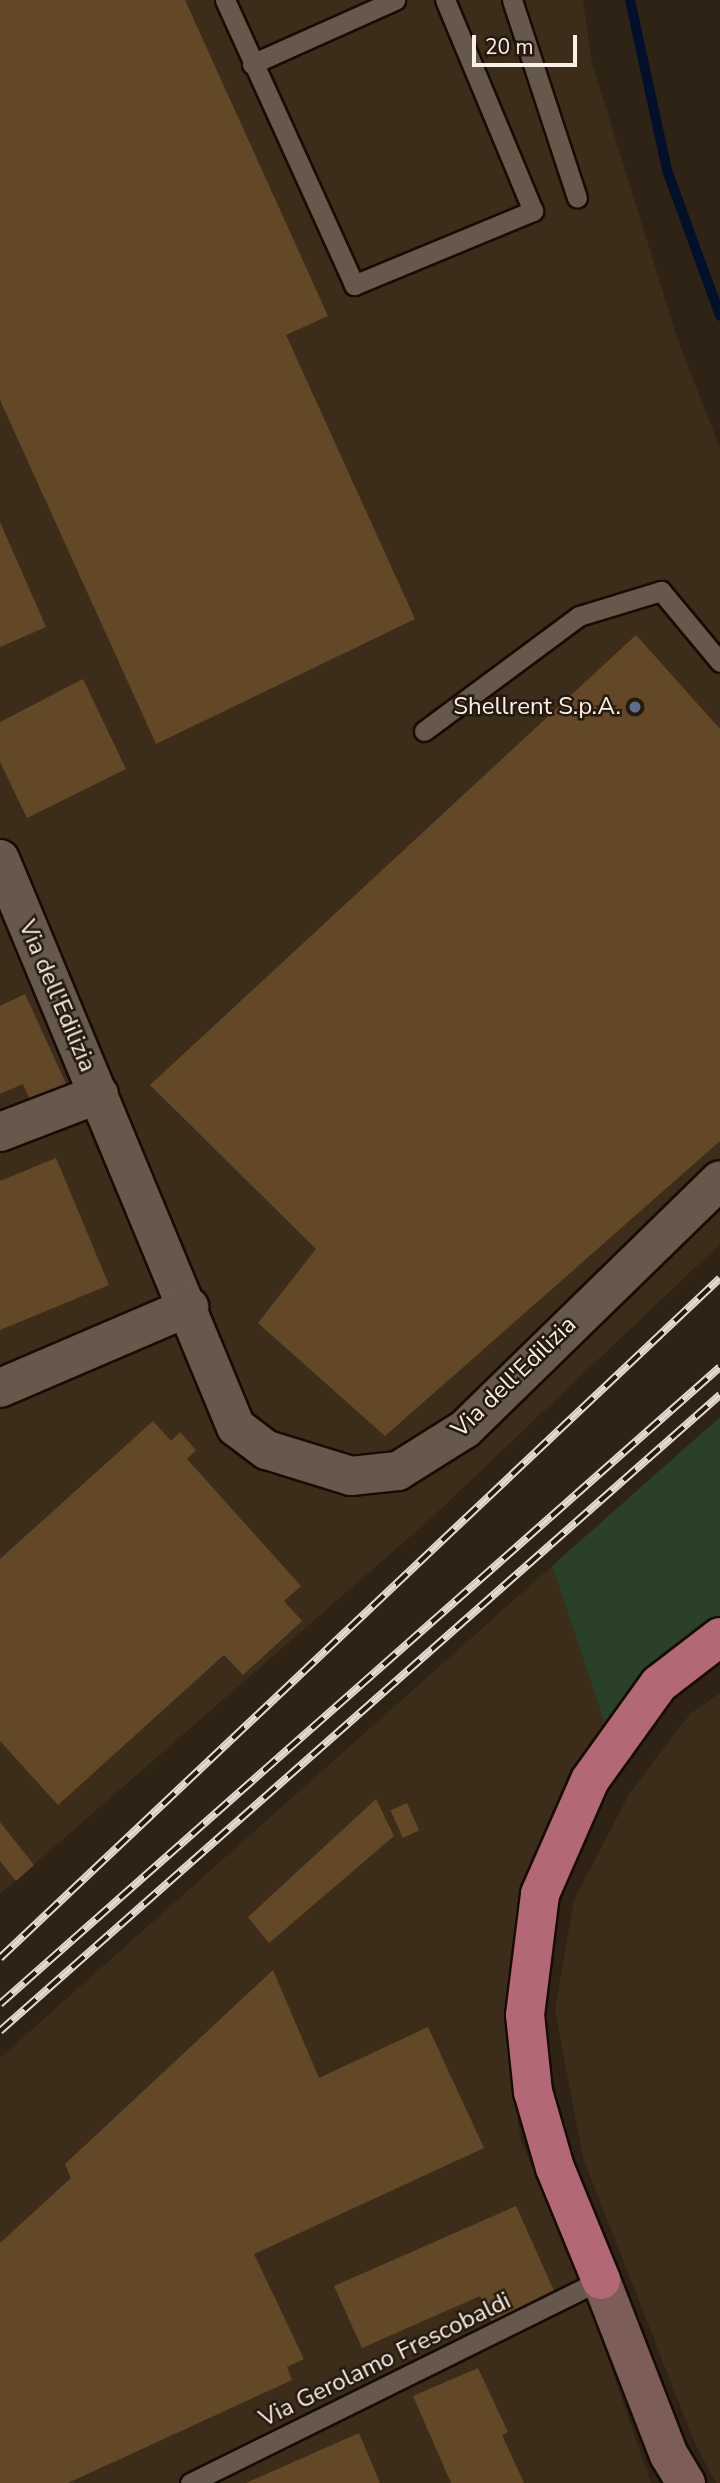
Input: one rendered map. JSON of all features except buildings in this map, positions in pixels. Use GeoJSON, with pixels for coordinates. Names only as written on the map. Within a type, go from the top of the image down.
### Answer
{"type":"FeatureCollection","features":[{"type":"Feature","properties":{"kind":"highway"},"geometry":{"type":"LineString","coordinates":[[601,2280],[555,2168],[533,2092],[525,2015],[540,1894],[590,1780],[659,1684],[720,1637]]}},
{"type":"Feature","properties":{"kind":"main road"},"geometry":{"type":"LineString","coordinates":[[601,2280],[675,2474]]}},
{"type":"Feature","properties":{"kind":"street","name":"Via dell'Edilizia"},"geometry":{"type":"LineString","coordinates":[[0,859],[190,1307],[236,1427],[267,1450],[304,1464],[351,1476],[398,1471],[464,1429],[720,1180]]}},
{"type":"Feature","properties":{"kind":"street","name":"Via dell'Edilizia"},"geometry":{"type":"LineString","coordinates":[[0,1132],[99,1094]]}},
{"type":"Feature","properties":{"kind":"street"},"geometry":{"type":"LineString","coordinates":[[0,1388],[190,1307]]}},
{"type":"Feature","properties":{"kind":"lane"},"geometry":{"type":"LineString","coordinates":[[225,0],[354,285],[533,211],[445,0]]}},
{"type":"Feature","properties":{"kind":"lane"},"geometry":{"type":"LineString","coordinates":[[252,64],[395,0]]}},
{"type":"Feature","properties":{"kind":"lane"},"geometry":{"type":"LineString","coordinates":[[512,0],[577,198]]}},
{"type":"Feature","properties":{"kind":"lane"},"geometry":{"type":"LineString","coordinates":[[424,731],[579,616],[661,591],[720,662]]}},
{"type":"Feature","properties":{"kind":"lane","name":"Via Gerolamo Frescobaldi"},"geometry":{"type":"LineString","coordinates":[[190,2483],[601,2280]]}},
{"type":"Feature","properties":{"kind":"shaded area"},"geometry":{"type":"Polygon","coordinates":[[[0,0],[583,0],[592,63],[678,341],[720,448],[720,1244],[428,1521],[0,1894],[0,0]]]}},
{"type":"Feature","properties":{"kind":"shaded area"},"geometry":{"type":"Polygon","coordinates":[[[552,1566],[608,1734],[542,1847],[516,1917],[508,1978],[510,2068],[521,2141],[584,2289],[651,2483],[0,2483],[0,2058],[552,1566]]]}},
{"type":"Feature","properties":{"kind":"shaded area"},"geometry":{"type":"Polygon","coordinates":[[[720,1693],[720,2483],[716,2483],[695,2444],[583,2158],[555,2010],[574,1900],[628,1796],[690,1714],[720,1693]]]}},
{"type":"Feature","properties":{"kind":"green space"},"geometry":{"type":"Polygon","coordinates":[[[720,1417],[720,1622],[608,1734],[552,1566],[720,1417]]]}},
{"type":"Feature","properties":{"kind":"waterway"},"geometry":{"type":"LineString","coordinates":[[630,0],[667,170],[720,316]]}},
{"type":"Feature","properties":{"kind":"railway"},"geometry":{"type":"LineString","coordinates":[[0,1958],[720,1278]]}},
{"type":"Feature","properties":{"kind":"railway"},"geometry":{"type":"LineString","coordinates":[[0,2004],[720,1367]]}},
{"type":"Feature","properties":{"kind":"railway"},"geometry":{"type":"LineString","coordinates":[[0,2031],[720,1395]]}},
{"type":"Feature","properties":{"kind":"place","name":"Shellrent S.p.A."},"geometry":{"type":"Point","coordinates":[635,707]}}]}
